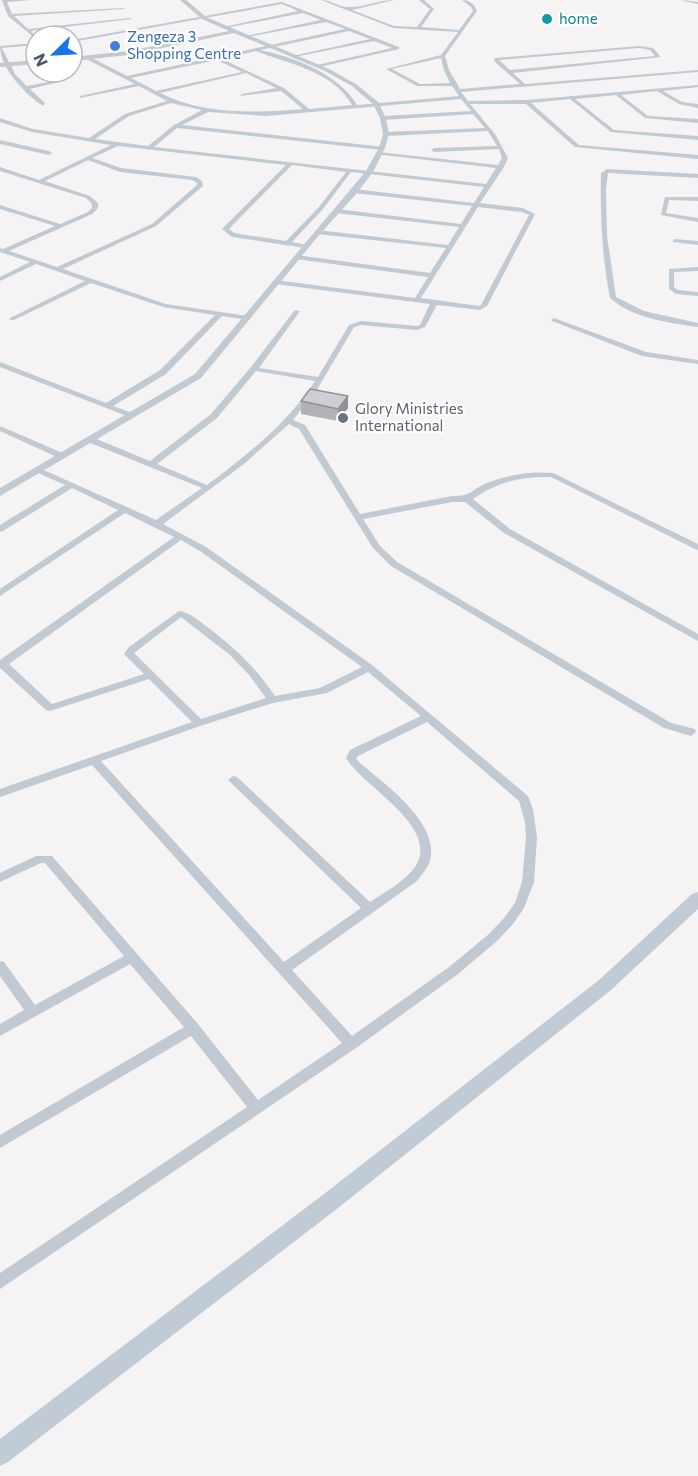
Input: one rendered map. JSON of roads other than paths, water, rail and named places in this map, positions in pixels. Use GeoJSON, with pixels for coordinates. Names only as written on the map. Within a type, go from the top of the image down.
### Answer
{"type":"FeatureCollection","features":[{"type":"Feature","properties":{"kind":"main road"},"geometry":{"type":"LineString","coordinates":[[0,1454],[331,1201],[604,985],[698,899]]}},
{"type":"Feature","properties":{"kind":"street"},"geometry":{"type":"LineString","coordinates":[[24,27],[10,15],[4,1],[29,0]]}},
{"type":"Feature","properties":{"kind":"street"},"geometry":{"type":"LineString","coordinates":[[121,0],[123,9],[130,19]]}},
{"type":"Feature","properties":{"kind":"street"},"geometry":{"type":"LineString","coordinates":[[0,493],[198,376],[305,246],[354,191],[369,172],[380,151],[386,134],[383,118],[376,103],[343,77],[204,18],[183,0]]}},
{"type":"Feature","properties":{"kind":"street"},"geometry":{"type":"LineString","coordinates":[[323,0],[393,27],[458,32]]}},
{"type":"Feature","properties":{"kind":"street"},"geometry":{"type":"LineString","coordinates":[[347,9],[392,0]]}},
{"type":"Feature","properties":{"kind":"street"},"geometry":{"type":"LineString","coordinates":[[418,29],[432,9],[421,0]]}},
{"type":"Feature","properties":{"kind":"street"},"geometry":{"type":"LineString","coordinates":[[454,84],[419,85],[388,69],[443,56],[475,11],[473,6],[464,0]]}},
{"type":"Feature","properties":{"kind":"street"},"geometry":{"type":"LineString","coordinates":[[685,0],[698,3]]}},
{"type":"Feature","properties":{"kind":"street"},"geometry":{"type":"LineString","coordinates":[[84,39],[279,3],[397,48],[319,66]]}},
{"type":"Feature","properties":{"kind":"street"},"geometry":{"type":"LineString","coordinates":[[10,15],[123,9]]}},
{"type":"Feature","properties":{"kind":"street"},"geometry":{"type":"LineString","coordinates":[[225,27],[304,11]]}},
{"type":"Feature","properties":{"kind":"street"},"geometry":{"type":"LineString","coordinates":[[83,24],[130,19],[150,27]]}},
{"type":"Feature","properties":{"kind":"street"},"geometry":{"type":"LineString","coordinates":[[248,36],[327,20]]}},
{"type":"Feature","properties":{"kind":"street"},"geometry":{"type":"LineString","coordinates":[[126,78],[352,29]]}},
{"type":"Feature","properties":{"kind":"street"},"geometry":{"type":"LineString","coordinates":[[84,58],[235,31]]}},
{"type":"Feature","properties":{"kind":"street"},"geometry":{"type":"LineString","coordinates":[[294,56],[375,39]]}},
{"type":"Feature","properties":{"kind":"street"},"geometry":{"type":"LineString","coordinates":[[24,45],[0,48],[4,64],[43,104]]}},
{"type":"Feature","properties":{"kind":"street"},"geometry":{"type":"LineString","coordinates":[[509,72],[659,57],[651,50],[639,47],[496,59],[509,72],[523,86]]}},
{"type":"Feature","properties":{"kind":"street"},"geometry":{"type":"LineString","coordinates":[[253,50],[267,52],[328,79],[347,92],[355,105]]}},
{"type":"Feature","properties":{"kind":"street"},"geometry":{"type":"LineString","coordinates":[[416,301],[501,167],[505,155],[458,91],[447,71],[443,56]]}},
{"type":"Feature","properties":{"kind":"street"},"geometry":{"type":"LineString","coordinates":[[88,58],[171,101],[207,110],[266,114],[376,103],[465,100],[527,102],[698,86]]}},
{"type":"Feature","properties":{"kind":"street"},"geometry":{"type":"LineString","coordinates":[[217,58],[282,89],[307,110]]}},
{"type":"Feature","properties":{"kind":"street"},"geometry":{"type":"LineString","coordinates":[[4,64],[24,63]]}},
{"type":"Feature","properties":{"kind":"street"},"geometry":{"type":"LineString","coordinates":[[458,91],[698,70]]}},
{"type":"Feature","properties":{"kind":"street"},"geometry":{"type":"LineString","coordinates":[[154,93],[246,72]]}},
{"type":"Feature","properties":{"kind":"street"},"geometry":{"type":"LineString","coordinates":[[26,88],[44,84]]}},
{"type":"Feature","properties":{"kind":"street"},"geometry":{"type":"LineString","coordinates":[[82,97],[139,85]]}},
{"type":"Feature","properties":{"kind":"street"},"geometry":{"type":"LineString","coordinates":[[242,95],[282,89]]}},
{"type":"Feature","properties":{"kind":"street"},"geometry":{"type":"LineString","coordinates":[[657,90],[681,103],[698,106]]}},
{"type":"Feature","properties":{"kind":"street"},"geometry":{"type":"LineString","coordinates":[[616,93],[647,117],[698,121]]}},
{"type":"Feature","properties":{"kind":"street"},"geometry":{"type":"LineString","coordinates":[[571,98],[613,131],[698,138]]}},
{"type":"Feature","properties":{"kind":"street"},"geometry":{"type":"LineString","coordinates":[[89,140],[127,115],[171,101]]}},
{"type":"Feature","properties":{"kind":"street"},"geometry":{"type":"LineString","coordinates":[[527,102],[577,146],[698,157]]}},
{"type":"Feature","properties":{"kind":"street"},"geometry":{"type":"LineString","coordinates":[[150,147],[176,126],[207,110]]}},
{"type":"Feature","properties":{"kind":"street"},"geometry":{"type":"LineString","coordinates":[[383,118],[474,112]]}},
{"type":"Feature","properties":{"kind":"street"},"geometry":{"type":"LineString","coordinates":[[0,120],[32,130],[117,144],[488,186]]}},
{"type":"Feature","properties":{"kind":"street"},"geometry":{"type":"LineString","coordinates":[[176,126],[501,167]]}},
{"type":"Feature","properties":{"kind":"street"},"geometry":{"type":"LineString","coordinates":[[386,134],[487,130]]}},
{"type":"Feature","properties":{"kind":"street"},"geometry":{"type":"LineString","coordinates":[[0,142],[49,153]]}},
{"type":"Feature","properties":{"kind":"street"},"geometry":{"type":"LineString","coordinates":[[41,182],[117,144]]}},
{"type":"Feature","properties":{"kind":"street"},"geometry":{"type":"LineString","coordinates":[[434,150],[500,147]]}},
{"type":"Feature","properties":{"kind":"street"},"geometry":{"type":"LineString","coordinates":[[56,270],[154,225],[200,186],[200,182],[194,178],[120,170],[89,159]]}},
{"type":"Feature","properties":{"kind":"street"},"geometry":{"type":"LineString","coordinates":[[291,163],[225,230],[232,236],[305,246]]}},
{"type":"Feature","properties":{"kind":"street"},"geometry":{"type":"LineString","coordinates":[[0,169],[88,198],[94,203],[95,208],[90,213],[2,251]]}},
{"type":"Feature","properties":{"kind":"street"},"geometry":{"type":"LineString","coordinates":[[286,244],[321,208],[350,170]]}},
{"type":"Feature","properties":{"kind":"street"},"geometry":{"type":"LineString","coordinates":[[698,176],[607,171],[604,173],[602,224],[604,259],[613,298],[620,303],[659,317],[698,325]]}},
{"type":"Feature","properties":{"kind":"street"},"geometry":{"type":"LineString","coordinates":[[275,282],[476,309],[484,306],[531,216],[523,210],[354,191]]}},
{"type":"Feature","properties":{"kind":"street"},"geometry":{"type":"LineString","coordinates":[[698,199],[667,198],[663,214],[698,220]]}},
{"type":"Feature","properties":{"kind":"street"},"geometry":{"type":"LineString","coordinates":[[0,207],[60,226]]}},
{"type":"Feature","properties":{"kind":"street"},"geometry":{"type":"LineString","coordinates":[[336,211],[462,226]]}},
{"type":"Feature","properties":{"kind":"street"},"geometry":{"type":"LineString","coordinates":[[317,232],[451,247]]}},
{"type":"Feature","properties":{"kind":"street"},"geometry":{"type":"LineString","coordinates":[[675,241],[698,243]]}},
{"type":"Feature","properties":{"kind":"street"},"geometry":{"type":"LineString","coordinates":[[2,251],[165,306],[248,318]]}},
{"type":"Feature","properties":{"kind":"street"},"geometry":{"type":"LineString","coordinates":[[296,257],[432,275]]}},
{"type":"Feature","properties":{"kind":"street"},"geometry":{"type":"LineString","coordinates":[[0,279],[34,263]]}},
{"type":"Feature","properties":{"kind":"street"},"geometry":{"type":"LineString","coordinates":[[698,269],[671,270],[673,290],[698,294]]}},
{"type":"Feature","properties":{"kind":"street"},"geometry":{"type":"LineString","coordinates":[[12,319],[90,281]]}},
{"type":"Feature","properties":{"kind":"street"},"geometry":{"type":"LineString","coordinates":[[157,524],[208,488],[288,421],[319,379],[351,326],[361,323],[417,328],[423,326],[434,303]]}},
{"type":"Feature","properties":{"kind":"street"},"geometry":{"type":"LineString","coordinates":[[150,465],[214,416],[254,369],[297,311]]}},
{"type":"Feature","properties":{"kind":"street"},"geometry":{"type":"LineString","coordinates":[[107,406],[163,372],[220,314]]}},
{"type":"Feature","properties":{"kind":"street"},"geometry":{"type":"LineString","coordinates":[[554,320],[645,354],[698,362]]}},
{"type":"Feature","properties":{"kind":"street"},"geometry":{"type":"LineString","coordinates":[[0,364],[132,416]]}},
{"type":"Feature","properties":{"kind":"street"},"geometry":{"type":"LineString","coordinates":[[254,369],[319,379]]}},
{"type":"Feature","properties":{"kind":"street"},"geometry":{"type":"LineString","coordinates":[[288,421],[302,428],[377,548],[394,564],[668,726],[691,732]]}},
{"type":"Feature","properties":{"kind":"street"},"geometry":{"type":"LineString","coordinates":[[0,428],[62,456]]}},
{"type":"Feature","properties":{"kind":"street"},"geometry":{"type":"LineString","coordinates":[[91,440],[208,488]]}},
{"type":"Feature","properties":{"kind":"street"},"geometry":{"type":"LineString","coordinates":[[0,1282],[351,1044],[425,991],[503,927],[520,904],[527,886],[531,825],[524,799],[369,667],[274,598],[182,536],[39,470]]}},
{"type":"Feature","properties":{"kind":"street"},"geometry":{"type":"LineString","coordinates":[[359,516],[452,499],[467,499],[485,487],[502,480],[542,474],[554,475],[698,547]]}},
{"type":"Feature","properties":{"kind":"street"},"geometry":{"type":"LineString","coordinates":[[0,530],[71,484]]}},
{"type":"Feature","properties":{"kind":"street"},"geometry":{"type":"LineString","coordinates":[[467,499],[507,531],[698,638]]}},
{"type":"Feature","properties":{"kind":"street"},"geometry":{"type":"LineString","coordinates":[[0,593],[125,509]]}},
{"type":"Feature","properties":{"kind":"street"},"geometry":{"type":"LineString","coordinates":[[148,676],[50,708],[1,664],[182,536]]}},
{"type":"Feature","properties":{"kind":"street"},"geometry":{"type":"LineString","coordinates":[[199,723],[148,676],[129,652],[172,618],[183,613],[242,658],[260,679],[272,700]]}},
{"type":"Feature","properties":{"kind":"street"},"geometry":{"type":"LineString","coordinates":[[1,791],[272,700],[323,691],[369,667]]}},
{"type":"Feature","properties":{"kind":"street"},"geometry":{"type":"LineString","coordinates":[[285,968],[423,868],[426,848],[415,820],[354,765],[351,756],[428,717]]}},
{"type":"Feature","properties":{"kind":"street"},"geometry":{"type":"LineString","coordinates":[[93,759],[285,968],[351,1044]]}},
{"type":"Feature","properties":{"kind":"street"},"geometry":{"type":"LineString","coordinates":[[233,780],[369,909]]}},
{"type":"Feature","properties":{"kind":"street"},"geometry":{"type":"LineString","coordinates":[[0,878],[40,859],[48,859],[193,1028],[256,1108]]}},
{"type":"Feature","properties":{"kind":"street"},"geometry":{"type":"LineString","coordinates":[[0,1030],[132,957]]}},
{"type":"Feature","properties":{"kind":"street"},"geometry":{"type":"LineString","coordinates":[[0,966],[32,1011]]}},
{"type":"Feature","properties":{"kind":"street"},"geometry":{"type":"LineString","coordinates":[[0,1142],[193,1028]]}},
{"type":"Feature","properties":{"kind":"place","name":"home"},"geometry":{"type":"Point","coordinates":[547,19]}},
{"type":"Feature","properties":{"kind":"place","name":"Zengeza 3 Shopping Centre"},"geometry":{"type":"Point","coordinates":[115,46]}},
{"type":"Feature","properties":{"kind":"place","name":"Glory Ministries International"},"geometry":{"type":"Point","coordinates":[343,418]}}]}
